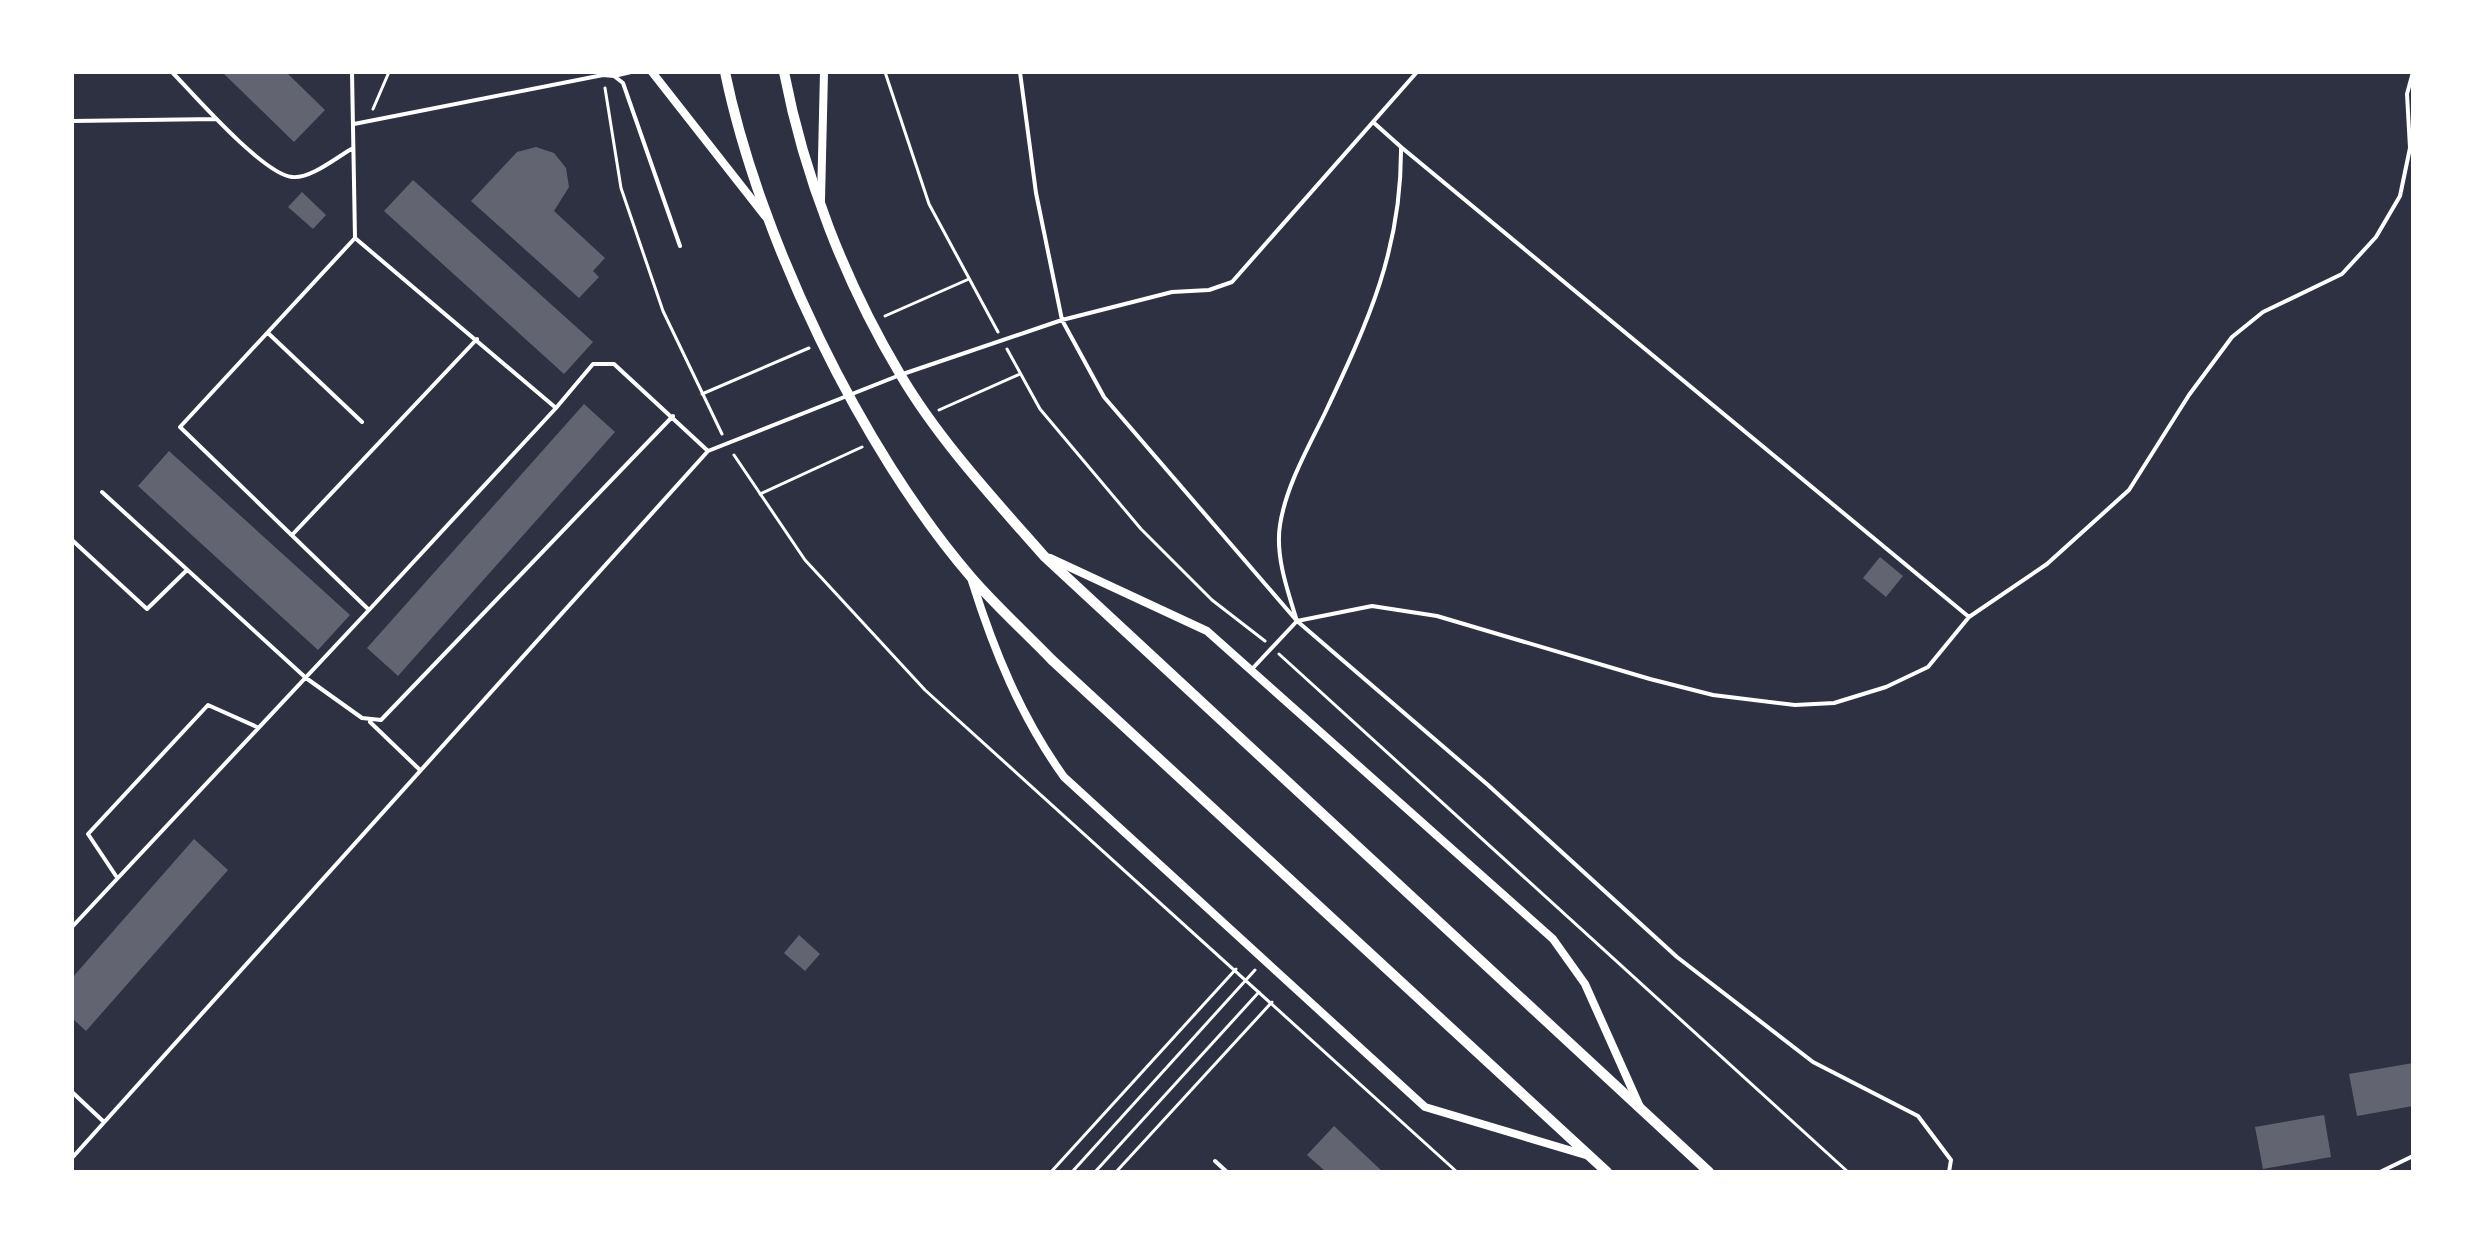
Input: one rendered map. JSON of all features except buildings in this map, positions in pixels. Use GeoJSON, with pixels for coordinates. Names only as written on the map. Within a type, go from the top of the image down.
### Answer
{"type":"FeatureCollection","features":[{"type":"Feature","properties":{"kind":"street"},"geometry":{"type":"LineString","coordinates":[[652,72],[766,217]]}},
{"type":"Feature","properties":{"kind":"street"},"geometry":{"type":"LineString","coordinates":[[725,72],[766,217],[823,342],[897,479],[971,577],[1052,660],[1603,1171]]}},
{"type":"Feature","properties":{"kind":"street"},"geometry":{"type":"LineString","coordinates":[[784,72],[821,205],[872,321],[900,375],[962,463],[1044,556],[1266,765],[1709,1172]]}},
{"type":"Feature","properties":{"kind":"street"},"geometry":{"type":"LineString","coordinates":[[821,205],[824,72]]}},
{"type":"Feature","properties":{"kind":"street"},"geometry":{"type":"LineString","coordinates":[[1044,556],[1207,631],[1553,939],[1585,984],[1641,1107]]}},
{"type":"Feature","properties":{"kind":"street"},"geometry":{"type":"LineString","coordinates":[[971,577],[992,644],[1036,739],[1064,777],[1425,1107],[1589,1156]]}},
{"type":"Feature","properties":{"kind":"lane"},"geometry":{"type":"LineString","coordinates":[[172,72],[216,119],[273,170],[293,177],[303,176],[353,148]]}},
{"type":"Feature","properties":{"kind":"lane"},"geometry":{"type":"LineString","coordinates":[[352,72],[355,238],[180,427],[369,610]]}},
{"type":"Feature","properties":{"kind":"lane"},"geometry":{"type":"LineString","coordinates":[[354,124],[631,72]]}},
{"type":"Feature","properties":{"kind":"lane"},"geometry":{"type":"LineString","coordinates":[[1020,72],[1036,193],[1062,320],[1104,397],[1297,621],[1488,785],[1677,957],[1813,1062],[1918,1116],[1951,1160],[1949,1172]]}},
{"type":"Feature","properties":{"kind":"lane"},"geometry":{"type":"LineString","coordinates":[[72,1158],[708,451],[900,375],[1062,320],[1172,292],[1209,290],[1232,282],[1417,72]]}},
{"type":"Feature","properties":{"kind":"lane"},"geometry":{"type":"LineString","coordinates":[[1251,671],[1297,621],[1372,606],[1437,616],[1713,695],[1795,705],[1834,703],[1886,687],[1928,667],[1969,617],[2047,564],[2129,490],[2189,395],[2232,337],[2263,312],[2342,274],[2376,237],[2400,196],[2408,160],[2407,94],[2413,72]]}},
{"type":"Feature","properties":{"kind":"lane"},"geometry":{"type":"LineString","coordinates":[[614,76],[623,83],[680,246]]}},
{"type":"Feature","properties":{"kind":"lane"},"geometry":{"type":"LineString","coordinates":[[72,121],[216,119]]}},
{"type":"Feature","properties":{"kind":"lane"},"geometry":{"type":"LineString","coordinates":[[1373,122],[1969,617]]}},
{"type":"Feature","properties":{"kind":"lane"},"geometry":{"type":"LineString","coordinates":[[1297,621],[1284,580],[1279,527],[1295,477],[1364,330],[1389,257],[1402,197],[1401,147]]}},
{"type":"Feature","properties":{"kind":"lane"},"geometry":{"type":"LineString","coordinates":[[355,238],[556,408]]}},
{"type":"Feature","properties":{"kind":"lane"},"geometry":{"type":"LineString","coordinates":[[268,333],[362,422]]}},
{"type":"Feature","properties":{"kind":"lane"},"geometry":{"type":"LineString","coordinates":[[291,535],[477,339]]}},
{"type":"Feature","properties":{"kind":"lane"},"geometry":{"type":"LineString","coordinates":[[72,927],[116,876],[306,678],[556,408],[593,364],[614,364],[708,451]]}},
{"type":"Feature","properties":{"kind":"lane"},"geometry":{"type":"LineString","coordinates":[[370,722],[381,720],[673,416]]}},
{"type":"Feature","properties":{"kind":"lane"},"geometry":{"type":"LineString","coordinates":[[102,492],[306,678],[370,722],[420,770]]}},
{"type":"Feature","properties":{"kind":"lane"},"geometry":{"type":"LineString","coordinates":[[72,540],[147,609],[187,570]]}},
{"type":"Feature","properties":{"kind":"lane"},"geometry":{"type":"LineString","coordinates":[[116,876],[88,834],[208,705],[257,727]]}},
{"type":"Feature","properties":{"kind":"lane"},"geometry":{"type":"LineString","coordinates":[[72,1092],[104,1122]]}},
{"type":"Feature","properties":{"kind":"lane"},"geometry":{"type":"LineString","coordinates":[[2380,1172],[2413,1156]]}},
{"type":"Feature","properties":{"kind":"lane"},"geometry":{"type":"LineString","coordinates":[[1215,1161],[1227,1172]]}},
{"type":"Feature","properties":{"kind":"path"},"geometry":{"type":"LineString","coordinates":[[368,122],[389,72]]}},
{"type":"Feature","properties":{"kind":"path"},"geometry":{"type":"LineString","coordinates":[[885,72],[929,204],[1020,374],[1040,409],[1141,529],[1212,600],[1272,647],[1846,1171]]}},
{"type":"Feature","properties":{"kind":"path"},"geometry":{"type":"LineString","coordinates":[[603,75],[621,188],[663,311],[727,444],[805,560],[925,690],[1457,1172]]}},
{"type":"Feature","properties":{"kind":"path"},"geometry":{"type":"LineString","coordinates":[[872,321],[969,279]]}},
{"type":"Feature","properties":{"kind":"path"},"geometry":{"type":"LineString","coordinates":[[702,394],[823,342]]}},
{"type":"Feature","properties":{"kind":"path"},"geometry":{"type":"LineString","coordinates":[[929,415],[1020,374]]}},
{"type":"Feature","properties":{"kind":"path"},"geometry":{"type":"LineString","coordinates":[[760,494],[876,440]]}},
{"type":"Feature","properties":{"kind":"path"},"geometry":{"type":"LineString","coordinates":[[1072,1172],[1248,980],[1263,959]]}},
{"type":"Feature","properties":{"kind":"path"},"geometry":{"type":"LineString","coordinates":[[1051,1172],[1236,969]]}},
{"type":"Feature","properties":{"kind":"path"},"geometry":{"type":"LineString","coordinates":[[1095,1172],[1260,991]]}},
{"type":"Feature","properties":{"kind":"path"},"geometry":{"type":"LineString","coordinates":[[1116,1172],[1272,1002]]}}]}
